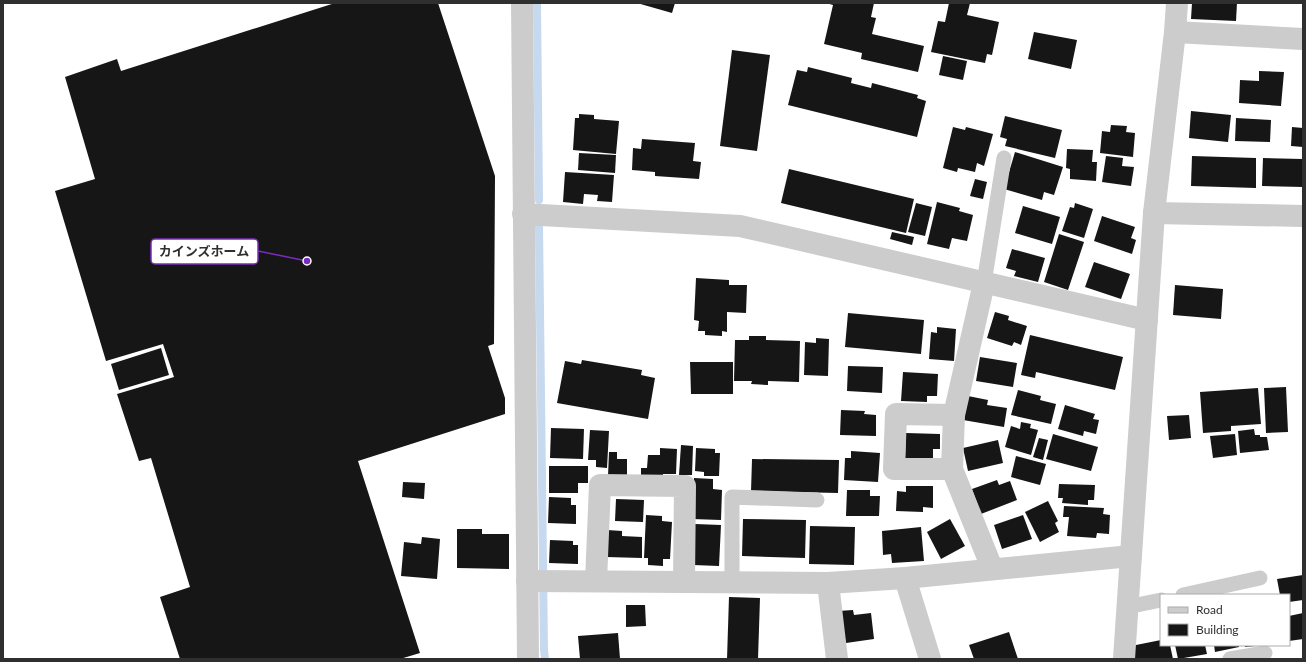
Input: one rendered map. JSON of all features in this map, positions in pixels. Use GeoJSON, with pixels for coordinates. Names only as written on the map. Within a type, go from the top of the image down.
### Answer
{"type":"FeatureCollection","features":[{"type":"Feature","properties":{"kind":"street"},"geometry":{"type":"LineString","coordinates":[[522,3],[528,659]]}},
{"type":"Feature","properties":{"kind":"street"},"geometry":{"type":"LineString","coordinates":[[1124,659],[1154,213],[1177,3]]}},
{"type":"Feature","properties":{"kind":"street"},"geometry":{"type":"LineString","coordinates":[[1175,32],[1303,39]]}},
{"type":"Feature","properties":{"kind":"street"},"geometry":{"type":"LineString","coordinates":[[1154,213],[1303,216]]}},
{"type":"Feature","properties":{"kind":"street"},"geometry":{"type":"LineString","coordinates":[[523,214],[740,226],[1146,320]]}},
{"type":"Feature","properties":{"kind":"street"},"geometry":{"type":"LineString","coordinates":[[984,283],[954,415],[952,469],[992,568]]}},
{"type":"Feature","properties":{"kind":"street"},"geometry":{"type":"LineString","coordinates":[[952,469],[894,469],[896,414],[954,415]]}},
{"type":"Feature","properties":{"kind":"street"},"geometry":{"type":"LineString","coordinates":[[596,582],[600,485],[685,486],[684,581]]}},
{"type":"Feature","properties":{"kind":"street"},"geometry":{"type":"LineString","coordinates":[[527,581],[828,583],[905,578],[992,568],[1131,556]]}},
{"type":"Feature","properties":{"kind":"street"},"geometry":{"type":"LineString","coordinates":[[905,578],[930,659]]}},
{"type":"Feature","properties":{"kind":"street"},"geometry":{"type":"LineString","coordinates":[[828,583],[837,659]]}},
{"type":"Feature","properties":{"kind":"lane"},"geometry":{"type":"LineString","coordinates":[[984,283],[1004,158]]}},
{"type":"Feature","properties":{"kind":"lane"},"geometry":{"type":"LineString","coordinates":[[732,582],[732,497],[817,500]]}},
{"type":"Feature","properties":{"kind":"lane"},"geometry":{"type":"LineString","coordinates":[[1188,594],[1260,578]]}},
{"type":"Feature","properties":{"kind":"lane"},"geometry":{"type":"LineString","coordinates":[[1127,607],[1160,600]]}},
{"type":"Feature","properties":{"kind":"lane"},"geometry":{"type":"LineString","coordinates":[[1230,659],[1266,653]]}},
{"type":"Feature","properties":{"kind":"building"},"geometry":{"type":"Polygon","coordinates":[[[335,3],[438,3],[495,176],[494,344],[488,346],[505,398],[505,414],[358,461],[420,653],[400,659],[180,659],[160,597],[190,587],[151,458],[139,461],[117,394],[174,377],[163,344],[106,361],[55,191],[95,179],[65,77],[117,59],[121,71],[335,3]]]}},
{"type":"Feature","properties":{"kind":"building"},"geometry":{"type":"Polygon","coordinates":[[[637,3],[675,3],[672,13],[637,3]]]}},
{"type":"Feature","properties":{"kind":"building"},"geometry":{"type":"Polygon","coordinates":[[[826,3],[874,3],[871,17],[876,18],[872,34],[924,46],[918,72],[861,59],[862,53],[824,44],[833,5],[826,3]]]}},
{"type":"Feature","properties":{"kind":"building"},"geometry":{"type":"Polygon","coordinates":[[[949,3],[970,3],[967,15],[999,22],[992,55],[987,54],[985,63],[931,52],[938,21],[945,22],[949,3]]]}},
{"type":"Feature","properties":{"kind":"building"},"geometry":{"type":"Polygon","coordinates":[[[1192,3],[1237,3],[1236,21],[1191,19],[1192,3]]]}},
{"type":"Feature","properties":{"kind":"building"},"geometry":{"type":"Polygon","coordinates":[[[1034,32],[1077,40],[1071,69],[1028,59],[1034,32]]]}},
{"type":"Feature","properties":{"kind":"building"},"geometry":{"type":"Polygon","coordinates":[[[732,50],[770,55],[757,151],[720,146],[732,50]]]}},
{"type":"Feature","properties":{"kind":"building"},"geometry":{"type":"Polygon","coordinates":[[[943,56],[967,61],[963,80],[939,75],[943,56]]]}},
{"type":"Feature","properties":{"kind":"building"},"geometry":{"type":"Polygon","coordinates":[[[808,67],[852,78],[851,83],[871,88],[872,83],[918,95],[917,98],[926,101],[917,137],[788,105],[797,70],[807,72],[808,67]]]}},
{"type":"Feature","properties":{"kind":"building"},"geometry":{"type":"Polygon","coordinates":[[[1259,71],[1284,72],[1281,106],[1239,103],[1240,80],[1259,81],[1259,71]]]}},
{"type":"Feature","properties":{"kind":"building"},"geometry":{"type":"Polygon","coordinates":[[[1191,111],[1231,115],[1228,142],[1189,138],[1191,111]]]}},
{"type":"Feature","properties":{"kind":"building"},"geometry":{"type":"Polygon","coordinates":[[[579,114],[594,115],[594,119],[619,121],[616,154],[573,150],[575,118],[579,118],[579,114]]]}},
{"type":"Feature","properties":{"kind":"building"},"geometry":{"type":"Polygon","coordinates":[[[1005,116],[1062,130],[1055,158],[1005,146],[1007,139],[1000,137],[1005,116]]]}},
{"type":"Feature","properties":{"kind":"building"},"geometry":{"type":"Polygon","coordinates":[[[1236,118],[1271,120],[1270,142],[1235,141],[1236,118]]]}},
{"type":"Feature","properties":{"kind":"building"},"geometry":{"type":"Polygon","coordinates":[[[1111,125],[1127,126],[1126,132],[1135,133],[1133,157],[1100,153],[1102,131],[1110,132],[1111,125]]]}},
{"type":"Feature","properties":{"kind":"building"},"geometry":{"type":"Polygon","coordinates":[[[953,127],[965,130],[966,127],[993,134],[984,166],[977,163],[975,172],[958,168],[957,172],[943,168],[953,127]]]}},
{"type":"Feature","properties":{"kind":"building"},"geometry":{"type":"Polygon","coordinates":[[[1292,127],[1303,128],[1303,147],[1291,146],[1292,127]]]}},
{"type":"Feature","properties":{"kind":"building"},"geometry":{"type":"Polygon","coordinates":[[[642,139],[695,143],[693,161],[701,162],[699,179],[655,176],[655,172],[632,170],[633,148],[641,149],[642,139]]]}},
{"type":"Feature","properties":{"kind":"building"},"geometry":{"type":"Polygon","coordinates":[[[1067,149],[1093,150],[1092,162],[1097,162],[1096,181],[1070,179],[1070,169],[1066,168],[1067,149]]]}},
{"type":"Feature","properties":{"kind":"building"},"geometry":{"type":"Polygon","coordinates":[[[1015,152],[1063,167],[1054,195],[1044,192],[1042,200],[1004,189],[1015,152]]]}},
{"type":"Feature","properties":{"kind":"building"},"geometry":{"type":"Polygon","coordinates":[[[579,153],[616,155],[615,173],[578,170],[579,153]]]}},
{"type":"Feature","properties":{"kind":"building"},"geometry":{"type":"Polygon","coordinates":[[[1106,156],[1123,158],[1122,166],[1134,167],[1131,186],[1102,182],[1106,156]]]}},
{"type":"Feature","properties":{"kind":"building"},"geometry":{"type":"Polygon","coordinates":[[[1192,156],[1256,158],[1256,188],[1191,186],[1192,156]]]}},
{"type":"Feature","properties":{"kind":"building"},"geometry":{"type":"Polygon","coordinates":[[[1263,158],[1303,159],[1303,187],[1262,186],[1263,158]]]}},
{"type":"Feature","properties":{"kind":"building"},"geometry":{"type":"Polygon","coordinates":[[[789,169],[914,199],[906,233],[781,203],[789,169]]]}},
{"type":"Feature","properties":{"kind":"building"},"geometry":{"type":"Polygon","coordinates":[[[565,172],[614,175],[612,202],[597,201],[598,195],[584,194],[583,204],[563,202],[565,172]]]}},
{"type":"Feature","properties":{"kind":"building"},"geometry":{"type":"Polygon","coordinates":[[[975,179],[987,182],[983,199],[970,196],[975,179]]]}},
{"type":"Feature","properties":{"kind":"building"},"geometry":{"type":"Polygon","coordinates":[[[937,202],[960,208],[959,211],[973,215],[967,241],[952,238],[949,249],[927,244],[937,202]]]}},
{"type":"Feature","properties":{"kind":"building"},"geometry":{"type":"Polygon","coordinates":[[[916,203],[932,207],[925,236],[908,232],[916,203]]]}},
{"type":"Feature","properties":{"kind":"building"},"geometry":{"type":"Polygon","coordinates":[[[1075,203],[1093,209],[1084,238],[1062,231],[1070,207],[1074,208],[1075,203]]]}},
{"type":"Feature","properties":{"kind":"building"},"geometry":{"type":"Polygon","coordinates":[[[1023,206],[1060,217],[1052,244],[1015,233],[1023,206]]]}},
{"type":"Feature","properties":{"kind":"building"},"geometry":{"type":"Polygon","coordinates":[[[1102,216],[1135,227],[1131,238],[1136,240],[1132,254],[1094,241],[1102,216]]]}},
{"type":"Feature","properties":{"kind":"building"},"geometry":{"type":"Polygon","coordinates":[[[892,232],[914,237],[912,245],[890,239],[892,232]]]}},
{"type":"Feature","properties":{"kind":"building"},"geometry":{"type":"Polygon","coordinates":[[[1059,234],[1084,242],[1068,290],[1044,282],[1059,234]]]}},
{"type":"Feature","properties":{"kind":"building"},"geometry":{"type":"Polygon","coordinates":[[[1012,249],[1045,258],[1038,282],[1014,276],[1016,271],[1006,268],[1012,249]]]}},
{"type":"Feature","properties":{"kind":"building"},"geometry":{"type":"Polygon","coordinates":[[[1094,262],[1130,274],[1121,299],[1085,287],[1094,262]]]}},
{"type":"Feature","properties":{"kind":"building"},"geometry":{"type":"Polygon","coordinates":[[[696,278],[729,280],[729,285],[747,285],[746,313],[727,312],[727,332],[722,331],[722,336],[705,335],[705,331],[698,331],[699,321],[694,320],[696,278]]]}},
{"type":"Feature","properties":{"kind":"building"},"geometry":{"type":"Polygon","coordinates":[[[1175,285],[1223,289],[1221,319],[1173,315],[1175,285]]]}},
{"type":"Feature","properties":{"kind":"building"},"geometry":{"type":"Polygon","coordinates":[[[995,312],[1009,316],[1008,320],[1027,326],[1021,345],[1014,342],[1012,346],[987,338],[995,312]]]}},
{"type":"Feature","properties":{"kind":"building"},"geometry":{"type":"Polygon","coordinates":[[[848,313],[924,320],[921,354],[845,347],[848,313]]]}},
{"type":"Feature","properties":{"kind":"building"},"geometry":{"type":"Polygon","coordinates":[[[937,327],[956,329],[954,361],[929,359],[931,332],[937,333],[937,327]]]}},
{"type":"Feature","properties":{"kind":"building"},"geometry":{"type":"Polygon","coordinates":[[[1030,335],[1123,357],[1115,390],[1036,372],[1035,378],[1021,375],[1030,335]]]}},
{"type":"Feature","properties":{"kind":"building"},"geometry":{"type":"Polygon","coordinates":[[[749,336],[766,336],[766,340],[800,341],[799,382],[768,381],[768,385],[751,384],[752,381],[734,381],[735,340],[749,340],[749,336]]]}},
{"type":"Feature","properties":{"kind":"building"},"geometry":{"type":"Polygon","coordinates":[[[816,338],[829,339],[828,376],[804,375],[805,342],[816,343],[816,338]]]}},
{"type":"Feature","properties":{"kind":"building"},"geometry":{"type":"Polygon","coordinates":[[[161,348],[169,375],[119,390],[111,364],[161,348]]]}},
{"type":"Feature","properties":{"kind":"building"},"geometry":{"type":"Polygon","coordinates":[[[980,357],[1017,363],[1013,387],[976,381],[980,357]]]}},
{"type":"Feature","properties":{"kind":"building"},"geometry":{"type":"Polygon","coordinates":[[[582,360],[642,370],[641,375],[655,378],[648,419],[557,403],[565,361],[581,364],[582,360]]]}},
{"type":"Feature","properties":{"kind":"building"},"geometry":{"type":"Polygon","coordinates":[[[690,362],[733,362],[733,394],[691,394],[690,362]]]}},
{"type":"Feature","properties":{"kind":"building"},"geometry":{"type":"Polygon","coordinates":[[[848,366],[883,367],[882,393],[847,391],[848,366]]]}},
{"type":"Feature","properties":{"kind":"building"},"geometry":{"type":"Polygon","coordinates":[[[903,372],[938,374],[937,396],[927,396],[927,402],[901,401],[903,372]]]}},
{"type":"Feature","properties":{"kind":"building"},"geometry":{"type":"Polygon","coordinates":[[[1286,387],[1288,432],[1266,433],[1264,388],[1286,387]]]}},
{"type":"Feature","properties":{"kind":"building"},"geometry":{"type":"Polygon","coordinates":[[[1258,388],[1261,424],[1231,426],[1231,431],[1203,433],[1200,392],[1258,388]]]}},
{"type":"Feature","properties":{"kind":"building"},"geometry":{"type":"Polygon","coordinates":[[[1018,390],[1041,396],[1040,400],[1056,404],[1051,424],[1011,415],[1018,390]]]}},
{"type":"Feature","properties":{"kind":"building"},"geometry":{"type":"Polygon","coordinates":[[[968,396],[988,400],[987,405],[1007,408],[1004,427],[963,420],[968,396]]]}},
{"type":"Feature","properties":{"kind":"building"},"geometry":{"type":"Polygon","coordinates":[[[1065,405],[1095,414],[1093,419],[1099,420],[1096,434],[1084,431],[1083,436],[1058,429],[1065,405]]]}},
{"type":"Feature","properties":{"kind":"building"},"geometry":{"type":"Polygon","coordinates":[[[841,410],[865,411],[864,414],[876,415],[876,436],[840,435],[841,410]]]}},
{"type":"Feature","properties":{"kind":"building"},"geometry":{"type":"Polygon","coordinates":[[[1189,415],[1191,438],[1169,440],[1167,416],[1189,415]]]}},
{"type":"Feature","properties":{"kind":"building"},"geometry":{"type":"Polygon","coordinates":[[[1021,422],[1031,424],[1030,428],[1038,430],[1031,455],[1005,447],[1011,426],[1020,429],[1021,422]]]}},
{"type":"Feature","properties":{"kind":"building"},"geometry":{"type":"Polygon","coordinates":[[[551,428],[584,429],[583,459],[550,458],[551,428]]]}},
{"type":"Feature","properties":{"kind":"building"},"geometry":{"type":"Polygon","coordinates":[[[1254,429],[1255,435],[1267,437],[1269,450],[1240,453],[1238,431],[1254,429]]]}},
{"type":"Feature","properties":{"kind":"building"},"geometry":{"type":"Polygon","coordinates":[[[590,430],[609,431],[607,468],[596,467],[596,460],[588,460],[590,430]]]}},
{"type":"Feature","properties":{"kind":"building"},"geometry":{"type":"Polygon","coordinates":[[[906,433],[940,434],[940,449],[933,449],[933,460],[905,459],[906,433]]]}},
{"type":"Feature","properties":{"kind":"building"},"geometry":{"type":"Polygon","coordinates":[[[1053,434],[1098,447],[1091,471],[1046,459],[1053,434]]]}},
{"type":"Feature","properties":{"kind":"building"},"geometry":{"type":"Polygon","coordinates":[[[1235,434],[1237,455],[1213,458],[1210,436],[1235,434]]]}},
{"type":"Feature","properties":{"kind":"building"},"geometry":{"type":"Polygon","coordinates":[[[1039,438],[1048,440],[1043,460],[1033,457],[1039,438]]]}},
{"type":"Feature","properties":{"kind":"building"},"geometry":{"type":"Polygon","coordinates":[[[998,440],[1003,463],[968,471],[963,448],[998,440]]]}},
{"type":"Feature","properties":{"kind":"building"},"geometry":{"type":"Polygon","coordinates":[[[681,445],[693,446],[692,475],[679,475],[681,445]]]}},
{"type":"Feature","properties":{"kind":"building"},"geometry":{"type":"Polygon","coordinates":[[[660,448],[677,449],[676,474],[663,474],[663,478],[641,477],[641,468],[647,468],[648,455],[660,455],[660,448]]]}},
{"type":"Feature","properties":{"kind":"building"},"geometry":{"type":"Polygon","coordinates":[[[696,448],[715,449],[715,453],[720,453],[719,476],[704,476],[704,472],[695,471],[696,448]]]}},
{"type":"Feature","properties":{"kind":"building"},"geometry":{"type":"Polygon","coordinates":[[[851,451],[880,453],[878,482],[844,480],[845,458],[851,458],[851,451]]]}},
{"type":"Feature","properties":{"kind":"building"},"geometry":{"type":"Polygon","coordinates":[[[609,452],[617,452],[617,459],[627,459],[627,476],[608,476],[609,452]]]}},
{"type":"Feature","properties":{"kind":"building"},"geometry":{"type":"Polygon","coordinates":[[[1016,456],[1046,464],[1040,485],[1011,477],[1016,456]]]}},
{"type":"Feature","properties":{"kind":"building"},"geometry":{"type":"Polygon","coordinates":[[[752,459],[839,460],[838,493],[751,491],[752,459]]]}},
{"type":"Feature","properties":{"kind":"building"},"geometry":{"type":"Polygon","coordinates":[[[549,466],[588,466],[588,483],[578,483],[578,493],[549,493],[549,466]]]}},
{"type":"Feature","properties":{"kind":"building"},"geometry":{"type":"Polygon","coordinates":[[[694,478],[713,479],[713,489],[722,490],[721,520],[692,519],[694,478]]]}},
{"type":"Feature","properties":{"kind":"building"},"geometry":{"type":"Polygon","coordinates":[[[997,480],[999,485],[1010,481],[1017,500],[981,514],[972,489],[997,480]]]}},
{"type":"Feature","properties":{"kind":"building"},"geometry":{"type":"Polygon","coordinates":[[[403,482],[425,483],[424,499],[402,497],[403,482]]]}},
{"type":"Feature","properties":{"kind":"building"},"geometry":{"type":"Polygon","coordinates":[[[1059,484],[1095,485],[1094,500],[1088,500],[1088,505],[1062,503],[1063,498],[1058,498],[1059,484]]]}},
{"type":"Feature","properties":{"kind":"building"},"geometry":{"type":"Polygon","coordinates":[[[906,486],[933,486],[933,508],[923,507],[923,512],[896,511],[897,491],[906,492],[906,486]]]}},
{"type":"Feature","properties":{"kind":"building"},"geometry":{"type":"Polygon","coordinates":[[[847,490],[870,490],[870,496],[880,496],[879,516],[846,516],[847,490]]]}},
{"type":"Feature","properties":{"kind":"building"},"geometry":{"type":"Polygon","coordinates":[[[549,497],[571,498],[571,505],[576,505],[576,524],[548,523],[549,497]]]}},
{"type":"Feature","properties":{"kind":"building"},"geometry":{"type":"Polygon","coordinates":[[[616,499],[644,500],[643,522],[615,521],[616,499]]]}},
{"type":"Feature","properties":{"kind":"building"},"geometry":{"type":"Polygon","coordinates":[[[1048,501],[1058,521],[1055,523],[1059,532],[1040,542],[1025,512],[1048,501]]]}},
{"type":"Feature","properties":{"kind":"building"},"geometry":{"type":"Polygon","coordinates":[[[1064,506],[1104,508],[1103,514],[1110,515],[1109,534],[1097,533],[1096,538],[1067,536],[1069,517],[1063,517],[1064,506]]]}},
{"type":"Feature","properties":{"kind":"building"},"geometry":{"type":"Polygon","coordinates":[[[646,515],[662,516],[662,521],[672,522],[670,559],[663,559],[663,566],[648,565],[648,558],[644,558],[646,515]]]}},
{"type":"Feature","properties":{"kind":"building"},"geometry":{"type":"Polygon","coordinates":[[[1023,515],[1032,539],[1002,549],[994,525],[1023,515]]]}},
{"type":"Feature","properties":{"kind":"building"},"geometry":{"type":"Polygon","coordinates":[[[743,519],[806,520],[805,558],[742,556],[743,519]]]}},
{"type":"Feature","properties":{"kind":"building"},"geometry":{"type":"Polygon","coordinates":[[[950,519],[965,546],[941,559],[927,532],[950,519]]]}},
{"type":"Feature","properties":{"kind":"building"},"geometry":{"type":"Polygon","coordinates":[[[695,524],[721,525],[719,566],[693,565],[695,524]]]}},
{"type":"Feature","properties":{"kind":"building"},"geometry":{"type":"Polygon","coordinates":[[[810,526],[855,527],[854,565],[809,564],[810,526]]]}},
{"type":"Feature","properties":{"kind":"building"},"geometry":{"type":"Polygon","coordinates":[[[921,527],[924,561],[892,563],[891,554],[883,555],[882,531],[921,527]]]}},
{"type":"Feature","properties":{"kind":"building"},"geometry":{"type":"Polygon","coordinates":[[[457,529],[482,529],[482,534],[509,534],[509,569],[457,568],[457,529]]]}},
{"type":"Feature","properties":{"kind":"building"},"geometry":{"type":"Polygon","coordinates":[[[607,530],[622,531],[622,536],[642,537],[642,558],[606,557],[607,530]]]}},
{"type":"Feature","properties":{"kind":"building"},"geometry":{"type":"Polygon","coordinates":[[[422,537],[440,539],[437,579],[401,576],[404,542],[421,544],[422,537]]]}},
{"type":"Feature","properties":{"kind":"building"},"geometry":{"type":"Polygon","coordinates":[[[550,540],[573,541],[573,545],[578,545],[578,564],[549,563],[550,540]]]}},
{"type":"Feature","properties":{"kind":"building"},"geometry":{"type":"Polygon","coordinates":[[[1303,575],[1303,600],[1290,602],[1290,594],[1280,594],[1277,579],[1303,575]]]}},
{"type":"Feature","properties":{"kind":"building"},"geometry":{"type":"Polygon","coordinates":[[[729,597],[760,598],[758,659],[727,659],[729,597]]]}},
{"type":"Feature","properties":{"kind":"building"},"geometry":{"type":"Polygon","coordinates":[[[626,605],[645,605],[646,626],[626,627],[626,605]]]}},
{"type":"Feature","properties":{"kind":"building"},"geometry":{"type":"Polygon","coordinates":[[[853,610],[854,615],[871,613],[874,639],[846,643],[838,611],[853,610]]]}},
{"type":"Feature","properties":{"kind":"building"},"geometry":{"type":"Polygon","coordinates":[[[1303,613],[1303,639],[1290,641],[1290,616],[1303,613]]]}},
{"type":"Feature","properties":{"kind":"building"},"geometry":{"type":"Polygon","coordinates":[[[1009,632],[1018,659],[974,659],[969,645],[1009,632]]]}},
{"type":"Feature","properties":{"kind":"building"},"geometry":{"type":"Polygon","coordinates":[[[618,633],[620,659],[580,659],[578,636],[618,633]]]}},
{"type":"Feature","properties":{"kind":"building"},"geometry":{"type":"Polygon","coordinates":[[[1160,640],[1160,646],[1170,646],[1173,659],[1133,659],[1131,646],[1160,640]]]}},
{"type":"Feature","properties":{"kind":"building"},"geometry":{"type":"Polygon","coordinates":[[[1175,646],[1205,646],[1207,654],[1178,659],[1175,646]]]}},
{"type":"Feature","properties":{"kind":"building"},"geometry":{"type":"Polygon","coordinates":[[[1214,646],[1239,646],[1239,647],[1215,652],[1214,646]]]}},
{"type":"Feature","properties":{"kind":"waterway"},"geometry":{"type":"LineString","coordinates":[[537,3],[539,200]]}},
{"type":"Feature","properties":{"kind":"waterway"},"geometry":{"type":"LineString","coordinates":[[539,226],[545,659]]}},
{"type":"Feature","properties":{"kind":"place","name":"カインズホーム"},"geometry":{"type":"Point","coordinates":[307,261]}}]}
